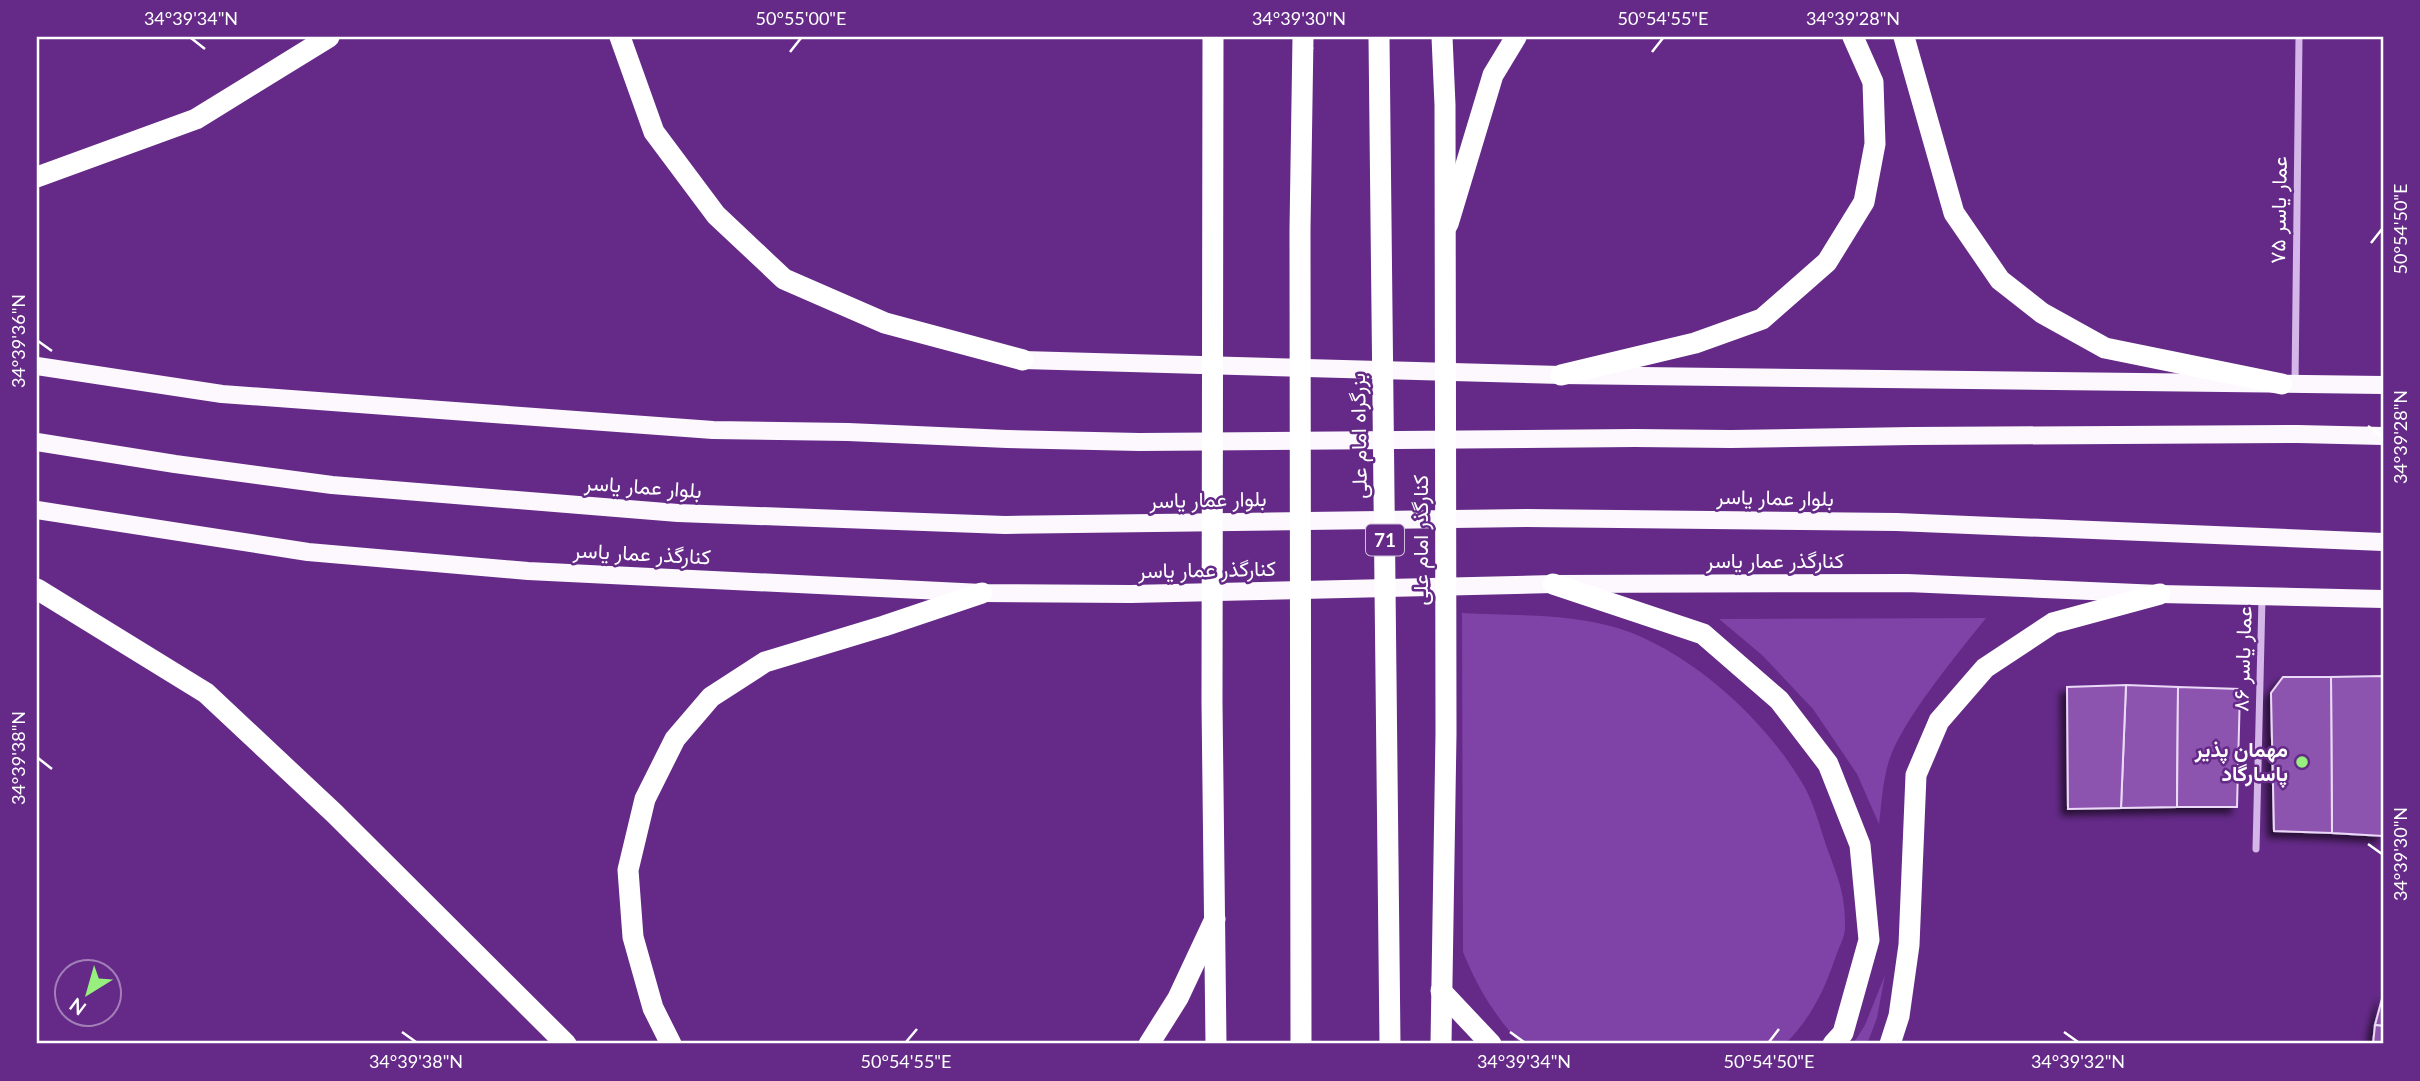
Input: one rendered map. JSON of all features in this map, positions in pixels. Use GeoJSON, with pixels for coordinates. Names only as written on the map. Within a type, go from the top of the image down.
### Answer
{"type":"FeatureCollection","features":[{"type":"Feature","properties":{"kind":"highway"},"geometry":{"type":"LineString","coordinates":[[37,177],[196,119],[329,37]]}},
{"type":"Feature","properties":{"kind":"highway"},"geometry":{"type":"LineString","coordinates":[[620,37],[654,132],[716,215],[784,279],[885,323],[1023,360]]}},
{"type":"Feature","properties":{"kind":"highway"},"geometry":{"type":"LineString","coordinates":[[1213,37],[1212,703],[1216,1044]]}},
{"type":"Feature","properties":{"kind":"highway"},"geometry":{"type":"LineString","coordinates":[[1301,1044],[1300,229],[1303,37]]}},
{"type":"Feature","properties":{"kind":"highway","name":"بزرگراه امام علی"},"geometry":{"type":"LineString","coordinates":[[1379,37],[1390,1044]]}},
{"type":"Feature","properties":{"kind":"highway","name":"کنارگذر امام علی"},"geometry":{"type":"LineString","coordinates":[[1441,1044],[1446,734],[1445,105],[1442,37]]}},
{"type":"Feature","properties":{"kind":"highway"},"geometry":{"type":"LineString","coordinates":[[1445,232],[1493,75],[1516,37]]}},
{"type":"Feature","properties":{"kind":"highway"},"geometry":{"type":"LineString","coordinates":[[1562,375],[1695,343],[1762,319],[1827,262],[1864,202],[1875,144],[1873,82],[1853,37]]}},
{"type":"Feature","properties":{"kind":"highway"},"geometry":{"type":"LineString","coordinates":[[1903,37],[1954,213],[2000,279],[2042,313],[2105,348],[2288,384]]}},
{"type":"Feature","properties":{"kind":"highway"},"geometry":{"type":"LineString","coordinates":[[1553,584],[1703,634],[1779,700],[1828,764],[1860,845],[1869,940],[1843,1033],[1833,1044]]}},
{"type":"Feature","properties":{"kind":"highway"},"geometry":{"type":"LineString","coordinates":[[37,589],[206,693],[334,813],[566,1044]]}},
{"type":"Feature","properties":{"kind":"highway"},"geometry":{"type":"LineString","coordinates":[[671,1044],[653,1008],[633,937],[628,870],[645,799],[675,739],[711,697],[765,662],[982,593]]}},
{"type":"Feature","properties":{"kind":"highway"},"geometry":{"type":"LineString","coordinates":[[1890,1044],[1899,1016],[1909,945],[1916,775],[1939,721],[1985,668],[2053,623],[2161,594]]}},
{"type":"Feature","properties":{"kind":"highway"},"geometry":{"type":"LineString","coordinates":[[1149,1044],[1178,998],[1215,919]]}},
{"type":"Feature","properties":{"kind":"highway"},"geometry":{"type":"LineString","coordinates":[[1441,991],[1491,1044]]}},
{"type":"Feature","properties":{"kind":"main road"},"geometry":{"type":"LineString","coordinates":[[1023,360],[1562,375],[2383,385]]}},
{"type":"Feature","properties":{"kind":"main road"},"geometry":{"type":"LineString","coordinates":[[37,366],[236,396],[713,430],[848,432],[1007,439],[1152,442],[2298,434],[2383,436]]}},
{"type":"Feature","properties":{"kind":"main road","name":"بلوار عمار یاسر"},"geometry":{"type":"LineString","coordinates":[[37,442],[332,485],[678,513],[1005,525],[1527,518],[1897,522],[2383,542]]}},
{"type":"Feature","properties":{"kind":"main road","name":"کنارگذر عمار یاسر"},"geometry":{"type":"LineString","coordinates":[[37,510],[308,552],[542,572],[982,593],[1131,594],[1553,584],[1908,583],[2161,594],[2383,599]]}},
{"type":"Feature","properties":{"kind":"street","name":"عمار یاسر ۷۵"},"geometry":{"type":"LineString","coordinates":[[2288,384],[2299,37]]}},
{"type":"Feature","properties":{"kind":"street","name":"عمار یاسر ۸۶"},"geometry":{"type":"LineString","coordinates":[[2256,849],[2262,597]]}},
{"type":"Feature","properties":{"kind":"shaded area"},"geometry":{"type":"Polygon","coordinates":[[[1462,613],[1582,620],[1621,629],[1648,640],[1674,654],[1723,690],[1767,734],[1785,757],[1805,788],[1815,812],[1840,885],[1845,928],[1817,1002],[1785,1044],[1520,1044],[1502,1022],[1487,1001],[1463,952],[1462,613]]]}},
{"type":"Feature","properties":{"kind":"shaded area"},"geometry":{"type":"Polygon","coordinates":[[[1986,618],[1936,682],[1893,750],[1883,787],[1879,824],[1857,774],[1813,709],[1762,655],[1719,619],[1986,618]]]}},
{"type":"Feature","properties":{"kind":"shaded area"},"geometry":{"type":"Polygon","coordinates":[[[1885,975],[1877,1018],[1867,1044],[1853,1044],[1865,1025],[1885,975]]]}},
{"type":"Feature","properties":{"kind":"building"},"geometry":{"type":"Polygon","coordinates":[[[2383,676],[2383,836],[2332,833],[2331,677],[2383,676]]]}},
{"type":"Feature","properties":{"kind":"building","name":"مهمان پذیر پاسارگاد"},"geometry":{"type":"Polygon","coordinates":[[[2283,677],[2331,677],[2332,833],[2274,831],[2271,693],[2283,677]]]}},
{"type":"Feature","properties":{"kind":"building"},"geometry":{"type":"Polygon","coordinates":[[[2126,685],[2178,687],[2177,807],[2121,808],[2126,685]]]}},
{"type":"Feature","properties":{"kind":"building"},"geometry":{"type":"Polygon","coordinates":[[[2126,685],[2121,808],[2068,809],[2067,687],[2126,685]]]}},
{"type":"Feature","properties":{"kind":"building"},"geometry":{"type":"Polygon","coordinates":[[[2178,687],[2240,689],[2237,807],[2177,807],[2178,687]]]}},
{"type":"Feature","properties":{"kind":"building"},"geometry":{"type":"Polygon","coordinates":[[[2383,995],[2383,1026],[2375,1025],[2383,995]]]}},
{"type":"Feature","properties":{"kind":"building"},"geometry":{"type":"Polygon","coordinates":[[[2375,1025],[2383,1026],[2383,1044],[2373,1044],[2375,1025]]]}},
{"type":"Feature","properties":{"kind":"place","name":"مهمان پذیر پاسارگاد"},"geometry":{"type":"Point","coordinates":[2302,762]}}]}
